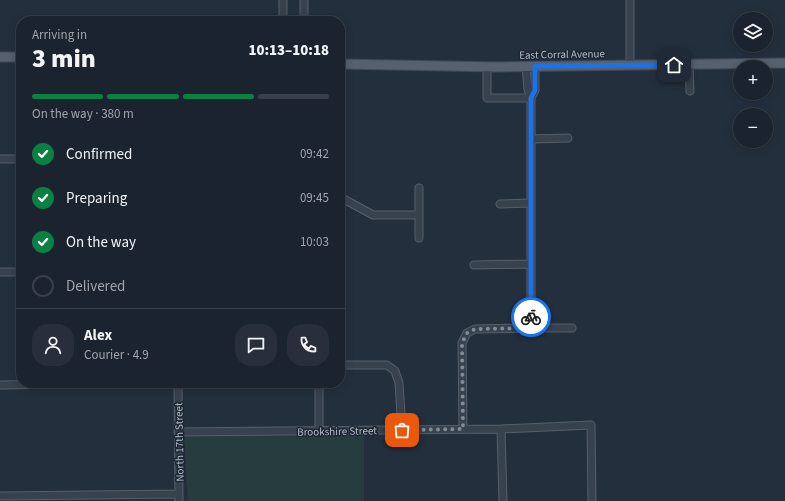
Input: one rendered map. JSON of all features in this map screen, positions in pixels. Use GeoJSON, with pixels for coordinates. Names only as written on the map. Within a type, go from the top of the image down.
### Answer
{"type":"FeatureCollection","features":[{"type":"Feature","properties":{"kind":"main road"},"geometry":{"type":"LineString","coordinates":[[0,58],[16,57]]}},
{"type":"Feature","properties":{"kind":"main road","name":"East Corral Avenue"},"geometry":{"type":"LineString","coordinates":[[345,64],[487,67],[785,63]]}},
{"type":"Feature","properties":{"kind":"street"},"geometry":{"type":"LineString","coordinates":[[283,0],[283,16]]}},
{"type":"Feature","properties":{"kind":"street"},"geometry":{"type":"LineString","coordinates":[[304,0],[304,16]]}},
{"type":"Feature","properties":{"kind":"street"},"geometry":{"type":"LineString","coordinates":[[630,0],[630,65]]}},
{"type":"Feature","properties":{"kind":"street"},"geometry":{"type":"LineString","coordinates":[[689,64],[690,91]]}},
{"type":"Feature","properties":{"kind":"street"},"geometry":{"type":"LineString","coordinates":[[531,66],[535,90],[531,98],[531,328]]}},
{"type":"Feature","properties":{"kind":"street"},"geometry":{"type":"LineString","coordinates":[[487,67],[487,98],[531,98]]}},
{"type":"Feature","properties":{"kind":"street"},"geometry":{"type":"LineString","coordinates":[[531,139],[568,138]]}},
{"type":"Feature","properties":{"kind":"street"},"geometry":{"type":"LineString","coordinates":[[0,159],[16,159]]}},
{"type":"Feature","properties":{"kind":"street"},"geometry":{"type":"LineString","coordinates":[[419,188],[419,238]]}},
{"type":"Feature","properties":{"kind":"street"},"geometry":{"type":"LineString","coordinates":[[345,200],[373,215],[419,215]]}},
{"type":"Feature","properties":{"kind":"street"},"geometry":{"type":"LineString","coordinates":[[500,204],[531,203]]}},
{"type":"Feature","properties":{"kind":"street"},"geometry":{"type":"LineString","coordinates":[[474,265],[531,264]]}},
{"type":"Feature","properties":{"kind":"street"},"geometry":{"type":"LineString","coordinates":[[0,272],[16,272]]}},
{"type":"Feature","properties":{"kind":"street"},"geometry":{"type":"LineString","coordinates":[[463,429],[462,343],[467,333],[475,329],[572,328]]}},
{"type":"Feature","properties":{"kind":"street"},"geometry":{"type":"LineString","coordinates":[[345,365],[387,365],[395,371],[399,383],[402,430]]}},
{"type":"Feature","properties":{"kind":"street"},"geometry":{"type":"LineString","coordinates":[[0,385],[16,385]]}},
{"type":"Feature","properties":{"kind":"street","name":"North 17th Street"},"geometry":{"type":"LineString","coordinates":[[178,388],[179,498]]}},
{"type":"Feature","properties":{"kind":"street"},"geometry":{"type":"LineString","coordinates":[[318,431],[319,388]]}},
{"type":"Feature","properties":{"kind":"street","name":"Brookshire Street"},"geometry":{"type":"LineString","coordinates":[[178,432],[502,429],[591,426],[592,501]]}},
{"type":"Feature","properties":{"kind":"street"},"geometry":{"type":"LineString","coordinates":[[502,429],[502,501]]}},
{"type":"Feature","properties":{"kind":"street"},"geometry":{"type":"LineString","coordinates":[[0,496],[179,498]]}},
{"type":"Feature","properties":{"kind":"green space"},"geometry":{"type":"Polygon","coordinates":[[[364,433],[364,501],[188,501],[184,436],[364,433]]]}},
{"type":"Feature","properties":{"kind":"way so far"},"geometry":{"type":"LineString","coordinates":[[402,430],[463,429],[462,343],[467,333],[475,329],[531,328],[531,317]]}},
{"type":"Feature","properties":{"kind":"route"},"geometry":{"type":"LineString","coordinates":[[531,317],[531,98],[535,90],[535,66],[674,65]]}}]}
